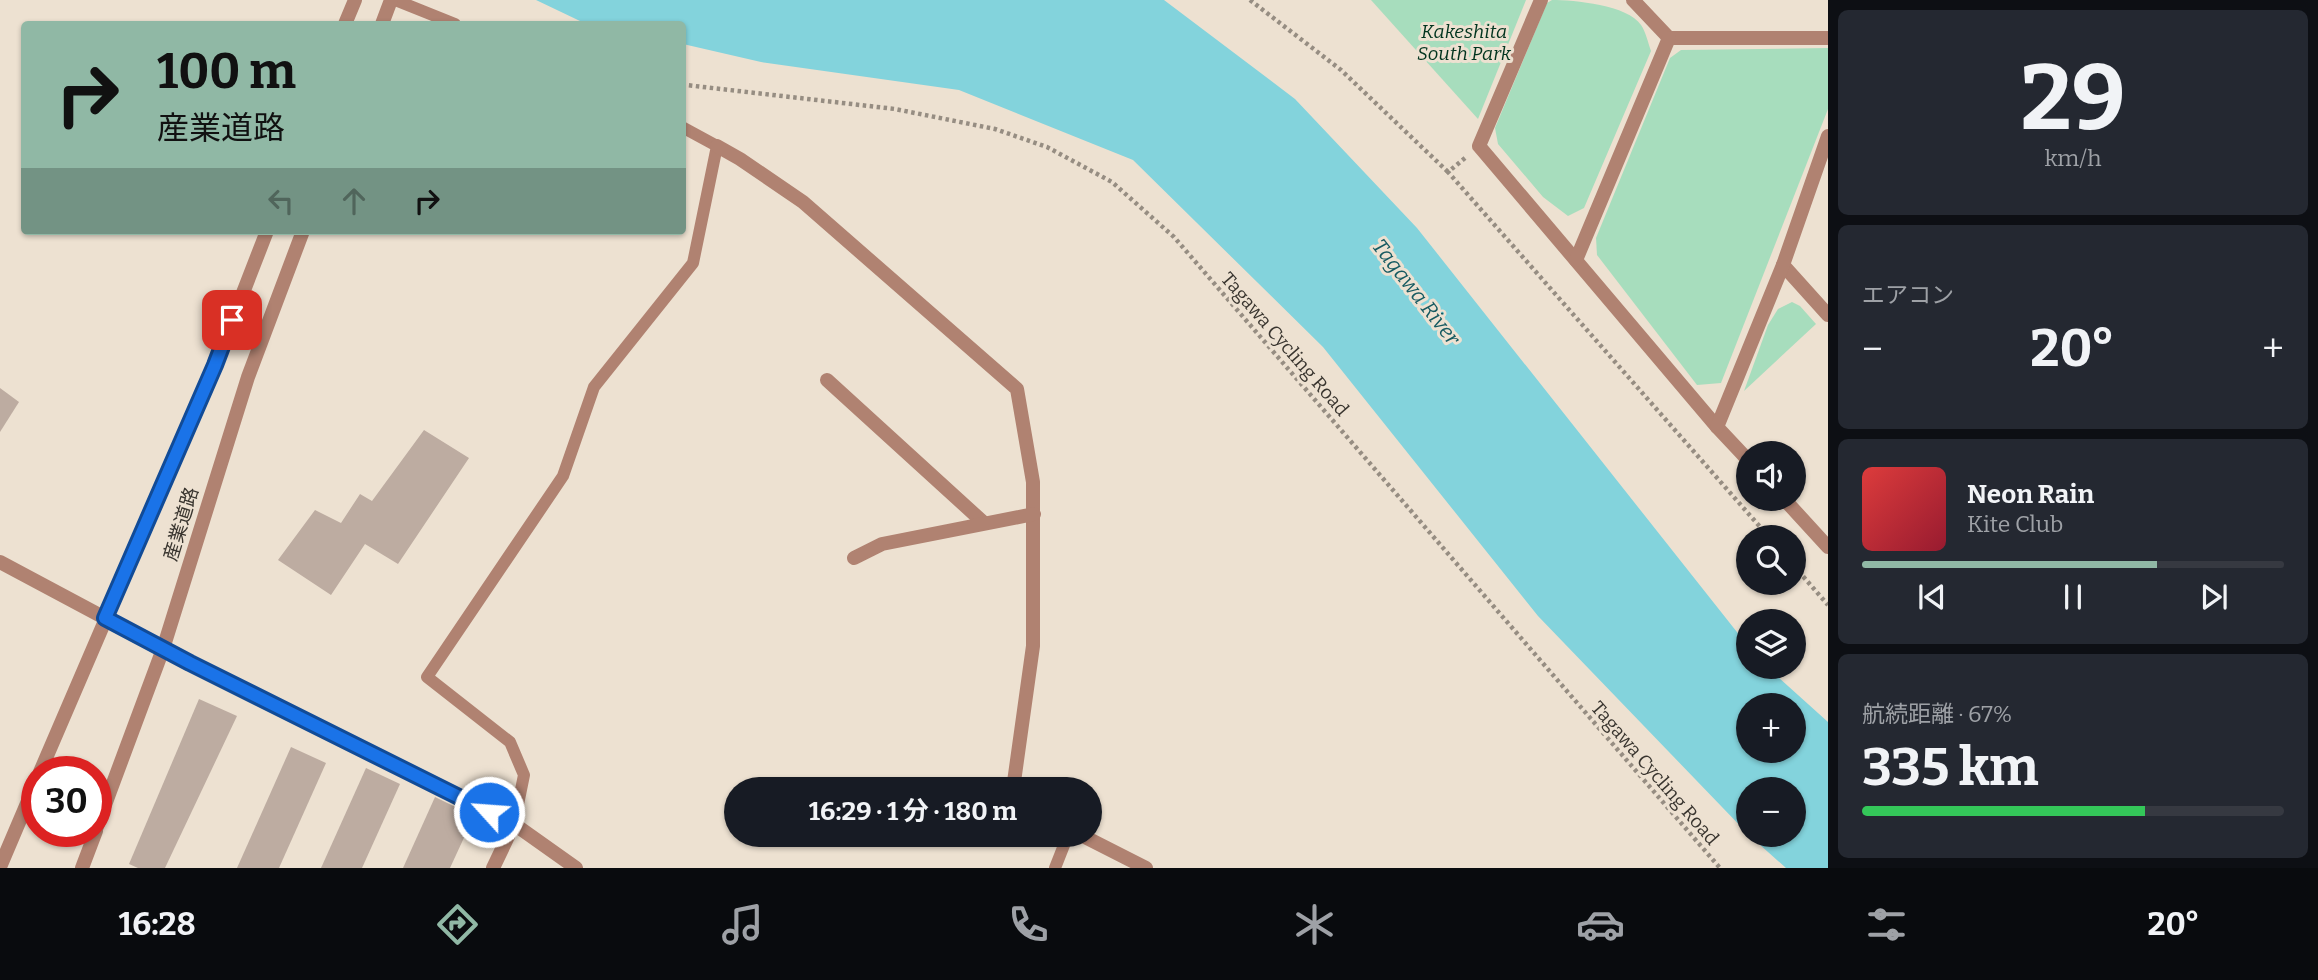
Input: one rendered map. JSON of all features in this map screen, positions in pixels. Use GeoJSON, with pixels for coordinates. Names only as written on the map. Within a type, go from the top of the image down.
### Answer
{"type":"FeatureCollection","features":[{"type":"Feature","properties":{"kind":"street"},"geometry":{"type":"LineString","coordinates":[[346,21],[355,0]]}},
{"type":"Feature","properties":{"kind":"street"},"geometry":{"type":"LineString","coordinates":[[383,21],[393,0]]}},
{"type":"Feature","properties":{"kind":"street"},"geometry":{"type":"LineString","coordinates":[[1541,0],[1479,146],[1736,447]]}},
{"type":"Feature","properties":{"kind":"street"},"geometry":{"type":"LineString","coordinates":[[1633,0],[1669,38],[1828,38]]}},
{"type":"Feature","properties":{"kind":"street"},"geometry":{"type":"LineString","coordinates":[[1576,260],[1669,38]]}},
{"type":"Feature","properties":{"kind":"street"},"geometry":{"type":"LineString","coordinates":[[1717,427],[1783,265],[1828,136]]}},
{"type":"Feature","properties":{"kind":"street"},"geometry":{"type":"LineString","coordinates":[[718,146],[803,202],[1017,389],[1033,482],[1034,514],[1033,646],[1015,777]]}},
{"type":"Feature","properties":{"kind":"street","name":"産業道路"},"geometry":{"type":"LineString","coordinates":[[47,756],[215,365],[265,235]]}},
{"type":"Feature","properties":{"kind":"street","name":"産業道路"},"geometry":{"type":"LineString","coordinates":[[112,787],[163,649],[248,377],[301,235]]}},
{"type":"Feature","properties":{"kind":"street"},"geometry":{"type":"LineString","coordinates":[[1783,265],[1828,314]]}},
{"type":"Feature","properties":{"kind":"street"},"geometry":{"type":"LineString","coordinates":[[827,380],[984,523]]}},
{"type":"Feature","properties":{"kind":"street"},"geometry":{"type":"LineString","coordinates":[[1795,511],[1828,547]]}},
{"type":"Feature","properties":{"kind":"street"},"geometry":{"type":"LineString","coordinates":[[854,558],[882,544],[1034,514]]}},
{"type":"Feature","properties":{"kind":"street"},"geometry":{"type":"LineString","coordinates":[[0,562],[163,649],[514,824],[576,868]]}},
{"type":"Feature","properties":{"kind":"street"},"geometry":{"type":"LineString","coordinates":[[0,867],[21,818]]}},
{"type":"Feature","properties":{"kind":"street"},"geometry":{"type":"LineString","coordinates":[[493,868],[514,824]]}},
{"type":"Feature","properties":{"kind":"street"},"geometry":{"type":"LineString","coordinates":[[1102,846],[1146,868]]}},
{"type":"Feature","properties":{"kind":"street","name":"産業道路"},"geometry":{"type":"LineString","coordinates":[[82,868],[90,847]]}},
{"type":"Feature","properties":{"kind":"lane"},"geometry":{"type":"LineString","coordinates":[[393,0],[447,21]]}},
{"type":"Feature","properties":{"kind":"lane"},"geometry":{"type":"LineString","coordinates":[[514,824],[524,775],[510,742],[427,677],[563,476],[594,387],[693,263],[718,146],[686,129]]}},
{"type":"Feature","properties":{"kind":"lane"},"geometry":{"type":"LineString","coordinates":[[1057,867],[1064,847]]}},
{"type":"Feature","properties":{"kind":"path"},"geometry":{"type":"LineString","coordinates":[[1250,0],[1341,70],[1448,172],[1758,525]]}},
{"type":"Feature","properties":{"kind":"path","name":"Tagawa Cycling Road"},"geometry":{"type":"LineString","coordinates":[[686,85],[895,109],[995,129],[1046,147],[1112,182],[1174,237],[1720,868]]}},
{"type":"Feature","properties":{"kind":"path"},"geometry":{"type":"LineString","coordinates":[[1448,172],[1479,146]]}},
{"type":"Feature","properties":{"kind":"path"},"geometry":{"type":"LineString","coordinates":[[1806,580],[1828,605]]}},
{"type":"Feature","properties":{"kind":"green space","name":"Kakeshita South Park"},"geometry":{"type":"Polygon","coordinates":[[[1371,0],[1526,0],[1478,119],[1371,0]]]}},
{"type":"Feature","properties":{"kind":"green space"},"geometry":{"type":"Polygon","coordinates":[[[1552,0],[1586,3],[1625,13],[1641,25],[1651,51],[1584,208],[1568,216],[1543,197],[1498,144],[1495,128],[1547,3],[1552,0]]]}},
{"type":"Feature","properties":{"kind":"green space"},"geometry":{"type":"Polygon","coordinates":[[[1828,48],[1828,109],[1721,383],[1697,385],[1597,255],[1596,238],[1670,58],[1681,50],[1828,48]]]}},
{"type":"Feature","properties":{"kind":"green space"},"geometry":{"type":"Polygon","coordinates":[[[1792,302],[1800,306],[1816,324],[1744,391],[1768,325],[1778,309],[1792,302]]]}},
{"type":"Feature","properties":{"kind":"water","name":"Tagawa River"},"geometry":{"type":"Polygon","coordinates":[[[536,0],[1164,0],[1295,99],[1417,228],[1736,631],[1736,679],[1780,679],[1796,693],[1736,693],[1736,763],[1806,763],[1806,702],[1828,722],[1828,868],[1786,868],[1762,847],[1806,847],[1806,777],[1736,777],[1736,822],[1538,616],[1323,347],[1133,160],[959,90],[761,62],[686,45],[686,21],[580,21],[536,0]]]}},
{"type":"Feature","properties":{"kind":"building"},"geometry":{"type":"Polygon","coordinates":[[[0,388],[19,402],[0,432],[0,388]]]}},
{"type":"Feature","properties":{"kind":"building"},"geometry":{"type":"Polygon","coordinates":[[[424,430],[469,458],[398,564],[365,544],[331,595],[278,560],[315,510],[341,523],[360,494],[372,501],[424,430]]]}},
{"type":"Feature","properties":{"kind":"building"},"geometry":{"type":"Polygon","coordinates":[[[199,699],[237,716],[165,868],[138,868],[129,864],[199,699]]]}},
{"type":"Feature","properties":{"kind":"building"},"geometry":{"type":"Polygon","coordinates":[[[291,747],[326,763],[279,868],[237,868],[291,747]]]}},
{"type":"Feature","properties":{"kind":"building"},"geometry":{"type":"Polygon","coordinates":[[[366,768],[400,784],[362,868],[321,868],[366,768]]]}},
{"type":"Feature","properties":{"kind":"building"},"geometry":{"type":"Polygon","coordinates":[[[435,797],[474,816],[450,868],[403,868],[435,797]]]}},
{"type":"Feature","properties":{"kind":"route"},"geometry":{"type":"LineString","coordinates":[[232,320],[105,618],[489,812]]}}]}
